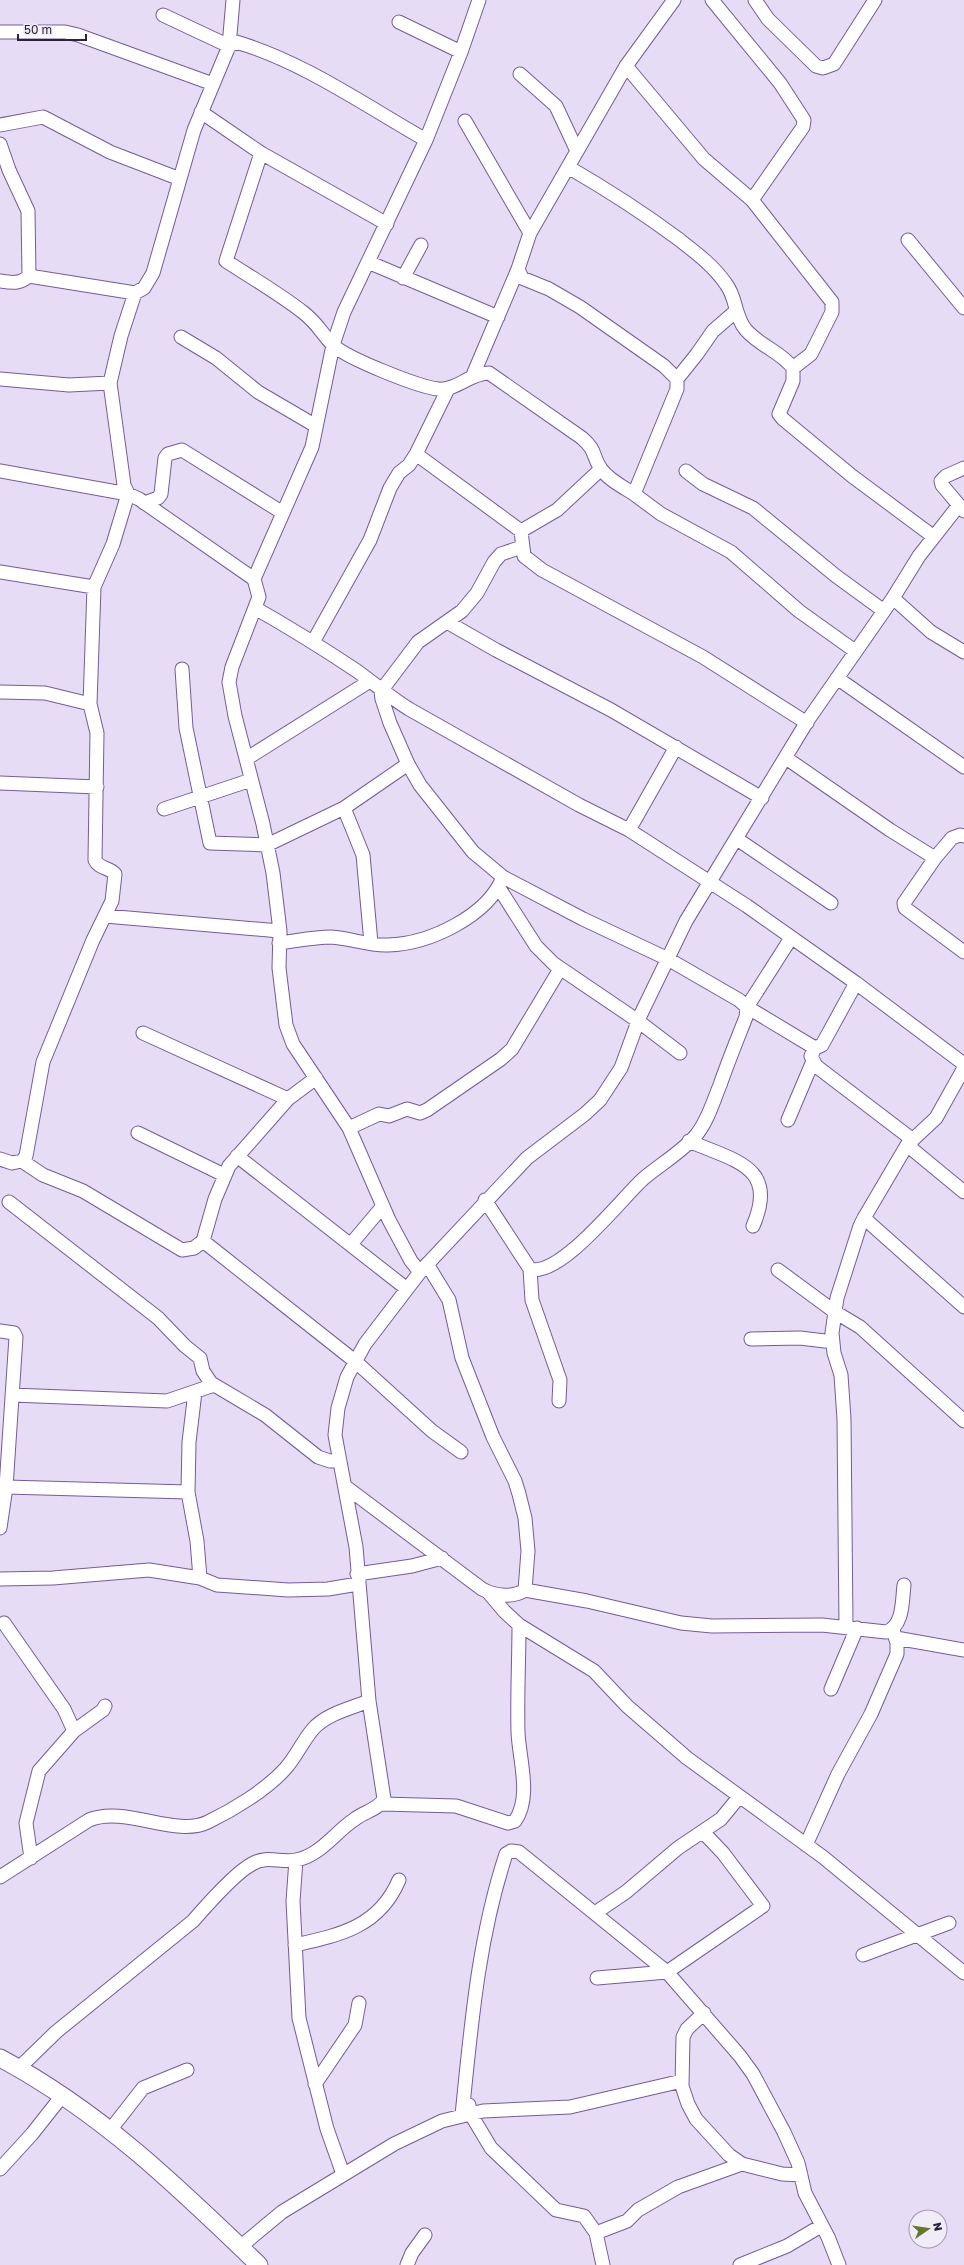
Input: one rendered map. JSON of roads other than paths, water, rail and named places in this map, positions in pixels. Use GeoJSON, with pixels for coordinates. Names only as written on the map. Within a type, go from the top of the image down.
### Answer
{"type":"FeatureCollection","features":[{"type":"Feature","properties":{"kind":"main road"},"geometry":{"type":"LineString","coordinates":[[0,2058],[19,2068],[111,2129],[141,2154],[259,2265]]}},
{"type":"Feature","properties":{"kind":"street"},"geometry":{"type":"LineString","coordinates":[[29,276],[135,293],[144,288],[153,273],[194,130],[228,46],[233,0]]}},
{"type":"Feature","properties":{"kind":"street"},"geometry":{"type":"LineString","coordinates":[[478,0],[461,52],[426,140],[344,312],[333,345],[312,447],[254,579],[259,597],[232,667],[229,682],[235,716],[273,873],[280,937],[279,968],[286,1025],[293,1044],[349,1128],[383,1206],[411,1261],[423,1268],[449,1300],[462,1358],[493,1437],[515,1481],[525,1518],[527,1534],[528,1567],[525,1590],[520,1594],[504,1595],[488,1592]]}},
{"type":"Feature","properties":{"kind":"street"},"geometry":{"type":"LineString","coordinates":[[473,375],[518,269],[530,233],[626,66],[674,0]]}},
{"type":"Feature","properties":{"kind":"street"},"geometry":{"type":"LineString","coordinates":[[712,0],[780,82],[804,120],[803,127],[752,200]]}},
{"type":"Feature","properties":{"kind":"street"},"geometry":{"type":"LineString","coordinates":[[755,0],[768,19],[816,66],[823,68],[834,64],[875,0]]}},
{"type":"Feature","properties":{"kind":"street"},"geometry":{"type":"LineString","coordinates":[[163,15],[228,46]]}},
{"type":"Feature","properties":{"kind":"street"},"geometry":{"type":"LineString","coordinates":[[399,22],[461,52]]}},
{"type":"Feature","properties":{"kind":"street"},"geometry":{"type":"LineString","coordinates":[[0,32],[65,32],[78,35],[213,84]]}},
{"type":"Feature","properties":{"kind":"street"},"geometry":{"type":"LineString","coordinates":[[228,46],[236,42],[303,70],[426,140]]}},
{"type":"Feature","properties":{"kind":"street"},"geometry":{"type":"LineString","coordinates":[[626,66],[704,159],[752,200],[832,302],[832,312],[811,354],[793,368]]}},
{"type":"Feature","properties":{"kind":"street"},"geometry":{"type":"LineString","coordinates":[[520,74],[556,106],[577,151]]}},
{"type":"Feature","properties":{"kind":"street"},"geometry":{"type":"LineString","coordinates":[[201,112],[261,152],[387,224]]}},
{"type":"Feature","properties":{"kind":"street"},"geometry":{"type":"LineString","coordinates":[[0,125],[43,117],[110,152],[180,179]]}},
{"type":"Feature","properties":{"kind":"street"},"geometry":{"type":"LineString","coordinates":[[465,120],[530,233]]}},
{"type":"Feature","properties":{"kind":"street"},"geometry":{"type":"LineString","coordinates":[[0,281],[12,283],[23,282],[29,276],[28,211],[1,152]]}},
{"type":"Feature","properties":{"kind":"street"},"geometry":{"type":"LineString","coordinates":[[261,152],[226,261],[305,313],[321,328],[333,345],[353,356],[409,380],[438,389],[448,389],[473,375],[489,372],[582,438],[592,447],[601,469],[610,478],[662,514],[731,552],[799,610],[855,651]]}},
{"type":"Feature","properties":{"kind":"street"},"geometry":{"type":"LineString","coordinates":[[568,167],[628,203],[695,252],[727,284],[735,299],[737,317],[747,331],[770,349],[786,358],[793,368],[793,382],[779,414],[783,420],[852,476],[934,537]]}},
{"type":"Feature","properties":{"kind":"street"},"geometry":{"type":"LineString","coordinates":[[908,240],[964,308]]}},
{"type":"Feature","properties":{"kind":"street"},"geometry":{"type":"LineString","coordinates":[[403,278],[421,245]]}},
{"type":"Feature","properties":{"kind":"street"},"geometry":{"type":"LineString","coordinates":[[368,262],[498,317]]}},
{"type":"Feature","properties":{"kind":"street"},"geometry":{"type":"LineString","coordinates":[[518,269],[522,278],[549,289],[580,306],[664,366],[676,379],[678,389],[634,494]]}},
{"type":"Feature","properties":{"kind":"street"},"geometry":{"type":"LineString","coordinates":[[22,1162],[26,1156],[30,1140],[43,1062],[112,901],[115,879],[112,870],[100,866],[95,860],[97,787],[96,733],[90,704],[94,586],[113,544],[128,494],[121,472],[110,383],[121,336],[135,293]]}},
{"type":"Feature","properties":{"kind":"street"},"geometry":{"type":"LineString","coordinates":[[676,379],[693,360],[713,331],[736,311]]}},
{"type":"Feature","properties":{"kind":"street"},"geometry":{"type":"LineString","coordinates":[[181,336],[216,358],[258,392],[316,426]]}},
{"type":"Feature","properties":{"kind":"street"},"geometry":{"type":"LineString","coordinates":[[0,379],[69,386],[110,383]]}},
{"type":"Feature","properties":{"kind":"street"},"geometry":{"type":"LineString","coordinates":[[313,642],[370,540],[390,488],[399,473],[409,465],[416,454],[448,389]]}},
{"type":"Feature","properties":{"kind":"street"},"geometry":{"type":"LineString","coordinates":[[144,503],[158,498],[162,494],[162,466],[165,458],[168,454],[182,450],[283,514]]}},
{"type":"Feature","properties":{"kind":"street"},"geometry":{"type":"LineString","coordinates":[[416,454],[521,531]]}},
{"type":"Feature","properties":{"kind":"street"},"geometry":{"type":"LineString","coordinates":[[382,1804],[384,1798],[369,1701],[357,1579],[356,1546],[335,1435],[338,1408],[347,1377],[365,1344],[407,1288],[423,1268],[485,1200],[526,1158],[585,1114],[600,1100],[621,1068],[638,1021],[686,921],[807,723],[855,651],[893,598],[919,556],[934,537],[961,508],[942,485],[941,480],[946,476],[964,468]]}},
{"type":"Feature","properties":{"kind":"street"},"geometry":{"type":"LineString","coordinates":[[521,531],[557,510],[601,469]]}},
{"type":"Feature","properties":{"kind":"street"},"geometry":{"type":"LineString","coordinates":[[0,471],[128,494],[144,503],[254,579]]}},
{"type":"Feature","properties":{"kind":"street"},"geometry":{"type":"LineString","coordinates":[[686,471],[703,484],[753,508],[836,576],[884,611]]}},
{"type":"Feature","properties":{"kind":"street"},"geometry":{"type":"LineString","coordinates":[[521,531],[524,556],[542,570],[703,657],[807,723]]}},
{"type":"Feature","properties":{"kind":"street"},"geometry":{"type":"LineString","coordinates":[[522,547],[501,554],[494,562],[477,593],[462,611],[418,642],[382,691],[382,699],[390,723],[408,764],[420,785],[473,852],[501,882],[536,946],[560,969],[638,1021],[680,1053]]}},
{"type":"Feature","properties":{"kind":"street"},"geometry":{"type":"LineString","coordinates":[[0,572],[94,586]]}},
{"type":"Feature","properties":{"kind":"street"},"geometry":{"type":"LineString","coordinates":[[893,598],[931,632],[964,652]]}},
{"type":"Feature","properties":{"kind":"street"},"geometry":{"type":"LineString","coordinates":[[255,608],[313,642],[409,709],[579,805],[629,830],[711,882],[856,983],[964,1064]]}},
{"type":"Feature","properties":{"kind":"street"},"geometry":{"type":"LineString","coordinates":[[447,622],[676,747],[762,798]]}},
{"type":"Feature","properties":{"kind":"street"},"geometry":{"type":"LineString","coordinates":[[182,669],[186,728],[210,843],[267,845],[344,808],[408,764]]}},
{"type":"Feature","properties":{"kind":"street"},"geometry":{"type":"LineString","coordinates":[[837,678],[964,767]]}},
{"type":"Feature","properties":{"kind":"street"},"geometry":{"type":"LineString","coordinates":[[246,759],[370,681]]}},
{"type":"Feature","properties":{"kind":"street"},"geometry":{"type":"LineString","coordinates":[[0,692],[45,693],[90,704]]}},
{"type":"Feature","properties":{"kind":"street"},"geometry":{"type":"LineString","coordinates":[[629,830],[676,747]]}},
{"type":"Feature","properties":{"kind":"street"},"geometry":{"type":"LineString","coordinates":[[786,758],[890,830],[935,858]]}},
{"type":"Feature","properties":{"kind":"street"},"geometry":{"type":"LineString","coordinates":[[164,809],[251,780]]}},
{"type":"Feature","properties":{"kind":"street"},"geometry":{"type":"LineString","coordinates":[[0,783],[97,787]]}},
{"type":"Feature","properties":{"kind":"street"},"geometry":{"type":"LineString","coordinates":[[344,808],[363,855],[371,943]]}},
{"type":"Feature","properties":{"kind":"street"},"geometry":{"type":"LineString","coordinates":[[964,836],[960,835],[952,838],[935,858],[905,900],[905,908],[964,952]]}},
{"type":"Feature","properties":{"kind":"street"},"geometry":{"type":"LineString","coordinates":[[737,839],[831,903]]}},
{"type":"Feature","properties":{"kind":"street"},"geometry":{"type":"LineString","coordinates":[[105,916],[280,937],[331,937],[388,945],[417,941],[440,933],[470,915],[501,882]]}},
{"type":"Feature","properties":{"kind":"street"},"geometry":{"type":"LineString","coordinates":[[501,882],[668,959],[739,1000],[814,1055],[816,1066],[910,1142],[964,1192]]}},
{"type":"Feature","properties":{"kind":"street"},"geometry":{"type":"LineString","coordinates":[[530,1269],[540,1270],[565,1256],[590,1236],[614,1208],[643,1179],[696,1136],[706,1119],[746,1017],[747,1007],[791,938]]}},
{"type":"Feature","properties":{"kind":"street"},"geometry":{"type":"LineString","coordinates":[[349,1128],[379,1114],[389,1116],[406,1110],[420,1113],[427,1110],[501,1059],[512,1049],[560,969]]}},
{"type":"Feature","properties":{"kind":"street"},"geometry":{"type":"LineString","coordinates":[[788,1120],[814,1055],[822,1045],[856,983]]}},
{"type":"Feature","properties":{"kind":"street"},"geometry":{"type":"LineString","coordinates":[[143,1034],[288,1099]]}},
{"type":"Feature","properties":{"kind":"street"},"geometry":{"type":"LineString","coordinates":[[830,1689],[851,1627],[844,1412],[840,1375],[833,1342],[835,1312],[858,1233],[864,1218],[910,1142],[936,1118],[962,1075]]}},
{"type":"Feature","properties":{"kind":"street"},"geometry":{"type":"LineString","coordinates":[[0,1159],[12,1163],[22,1162],[43,1175],[83,1191],[182,1250],[194,1248],[203,1241],[224,1175],[237,1156],[288,1099],[316,1078]]}},
{"type":"Feature","properties":{"kind":"street"},"geometry":{"type":"LineString","coordinates":[[138,1133],[224,1175]]}},
{"type":"Feature","properties":{"kind":"street"},"geometry":{"type":"LineString","coordinates":[[689,1141],[743,1165],[757,1177],[761,1184],[761,1208],[753,1226]]}},
{"type":"Feature","properties":{"kind":"street"},"geometry":{"type":"LineString","coordinates":[[237,1156],[407,1288]]}},
{"type":"Feature","properties":{"kind":"street"},"geometry":{"type":"LineString","coordinates":[[485,1200],[530,1269],[532,1300],[560,1380],[559,1401]]}},
{"type":"Feature","properties":{"kind":"street"},"geometry":{"type":"LineString","coordinates":[[9,1202],[158,1318],[185,1346],[200,1358],[205,1375],[214,1385],[265,1415],[318,1457],[330,1461],[340,1461]]}},
{"type":"Feature","properties":{"kind":"street"},"geometry":{"type":"LineString","coordinates":[[351,1244],[383,1206]]}},
{"type":"Feature","properties":{"kind":"street"},"geometry":{"type":"LineString","coordinates":[[864,1218],[964,1307]]}},
{"type":"Feature","properties":{"kind":"street"},"geometry":{"type":"LineString","coordinates":[[203,1241],[356,1362],[432,1431],[461,1452]]}},
{"type":"Feature","properties":{"kind":"street"},"geometry":{"type":"LineString","coordinates":[[778,1270],[835,1312],[860,1327],[964,1421]]}},
{"type":"Feature","properties":{"kind":"street"},"geometry":{"type":"LineString","coordinates":[[0,1330],[14,1333],[16,1337],[6,1487],[0,1528]]}},
{"type":"Feature","properties":{"kind":"street"},"geometry":{"type":"LineString","coordinates":[[751,1339],[800,1338],[833,1342]]}},
{"type":"Feature","properties":{"kind":"street"},"geometry":{"type":"LineString","coordinates":[[12,1395],[167,1401],[214,1385]]}},
{"type":"Feature","properties":{"kind":"street"},"geometry":{"type":"LineString","coordinates":[[195,1392],[189,1442],[188,1492],[197,1541],[200,1578]]}},
{"type":"Feature","properties":{"kind":"street"},"geometry":{"type":"LineString","coordinates":[[6,1487],[188,1492]]}},
{"type":"Feature","properties":{"kind":"street"},"geometry":{"type":"LineString","coordinates":[[346,1487],[442,1558],[471,1582],[488,1592],[504,1611],[519,1625],[594,1670],[627,1706],[688,1758],[806,1845],[918,1934],[964,1973]]}},
{"type":"Feature","properties":{"kind":"street"},"geometry":{"type":"LineString","coordinates":[[0,1579],[82,1576],[149,1570],[200,1578],[217,1585],[288,1590],[328,1589],[357,1579],[442,1558]]}},
{"type":"Feature","properties":{"kind":"street"},"geometry":{"type":"LineString","coordinates":[[806,1845],[838,1774],[871,1714],[896,1654],[895,1634],[899,1622],[904,1585]]}},
{"type":"Feature","properties":{"kind":"street"},"geometry":{"type":"LineString","coordinates":[[525,1590],[587,1601],[681,1623],[712,1626],[851,1627],[886,1632],[964,1650]]}},
{"type":"Feature","properties":{"kind":"street"},"geometry":{"type":"LineString","coordinates":[[4,1623],[64,1709],[74,1731]]}},
{"type":"Feature","properties":{"kind":"street"},"geometry":{"type":"LineString","coordinates":[[19,2068],[56,2032],[193,1921],[209,1902],[250,1864],[268,1858],[296,1860],[310,1856],[354,1819],[382,1804],[456,1806],[508,1823],[515,1821],[520,1815],[523,1793],[518,1733],[519,1625]]}},
{"type":"Feature","properties":{"kind":"street"},"geometry":{"type":"LineString","coordinates":[[0,1877],[89,1820],[98,1816],[150,1820],[188,1827],[207,1823],[237,1807],[284,1770],[313,1728],[348,1709],[369,1701]]}},
{"type":"Feature","properties":{"kind":"street"},"geometry":{"type":"LineString","coordinates":[[31,1858],[26,1823],[39,1771],[74,1731],[103,1710],[105,1706]]}},
{"type":"Feature","properties":{"kind":"street"},"geometry":{"type":"LineString","coordinates":[[595,1913],[626,1892],[678,1848],[721,1820],[739,1797]]}},
{"type":"Feature","properties":{"kind":"street"},"geometry":{"type":"LineString","coordinates":[[597,1978],[667,1972],[763,1906],[723,1853],[703,1832]]}},
{"type":"Feature","properties":{"kind":"street"},"geometry":{"type":"LineString","coordinates":[[603,2265],[596,2233],[584,2216],[556,2210],[491,2148],[466,2114],[465,2088],[474,1997],[490,1908],[506,1854],[511,1851],[519,1852],[667,1972],[704,2013],[754,2074],[784,2132],[801,2175],[805,2193],[839,2265]]}},
{"type":"Feature","properties":{"kind":"street"},"geometry":{"type":"LineString","coordinates":[[296,1860],[293,1897],[299,2018],[327,2129],[343,2174]]}},
{"type":"Feature","properties":{"kind":"street"},"geometry":{"type":"LineString","coordinates":[[295,1945],[339,1935],[369,1919],[392,1896],[399,1880]]}},
{"type":"Feature","properties":{"kind":"street"},"geometry":{"type":"LineString","coordinates":[[863,1955],[950,1923]]}},
{"type":"Feature","properties":{"kind":"street"},"geometry":{"type":"LineString","coordinates":[[316,2084],[354,2025],[359,2003]]}},
{"type":"Feature","properties":{"kind":"street"},"geometry":{"type":"LineString","coordinates":[[704,2013],[691,2025],[682,2037],[682,2081],[688,2104],[696,2119],[729,2155],[742,2164],[782,2174],[801,2175]]}},
{"type":"Feature","properties":{"kind":"street"},"geometry":{"type":"LineString","coordinates":[[111,2129],[143,2088],[187,2070]]}},
{"type":"Feature","properties":{"kind":"street"},"geometry":{"type":"LineString","coordinates":[[240,2247],[282,2212],[343,2174],[421,2130],[466,2114],[570,2107],[682,2081]]}},
{"type":"Feature","properties":{"kind":"street"},"geometry":{"type":"LineString","coordinates":[[0,2169],[32,2134],[62,2096]]}},
{"type":"Feature","properties":{"kind":"street"},"geometry":{"type":"LineString","coordinates":[[596,2233],[627,2221],[638,2210],[678,2187],[742,2164]]}},
{"type":"Feature","properties":{"kind":"street"},"geometry":{"type":"LineString","coordinates":[[740,2265],[787,2246],[821,2226]]}},
{"type":"Feature","properties":{"kind":"street"},"geometry":{"type":"LineString","coordinates":[[407,2265],[412,2253],[425,2235]]}}]}
